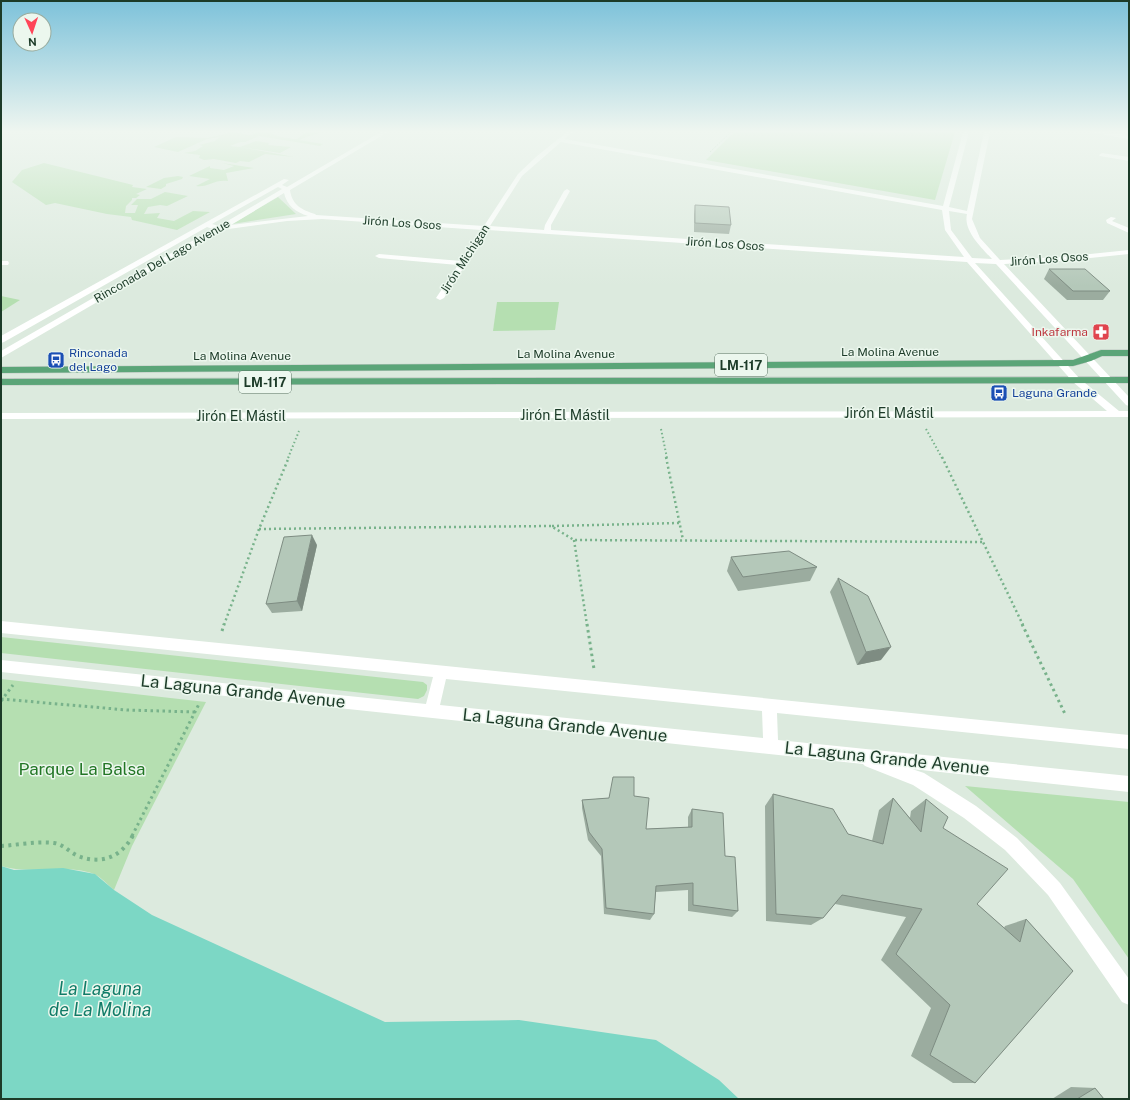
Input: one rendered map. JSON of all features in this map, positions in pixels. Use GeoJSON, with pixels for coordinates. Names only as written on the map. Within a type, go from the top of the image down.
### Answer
{"type":"FeatureCollection","features":[{"type":"Feature","properties":{"kind":"main road","name":"La Molina Avenue"},"geometry":{"type":"LineString","coordinates":[[1,370],[1073,363],[1088,359],[1101,353],[1129,353]]}},
{"type":"Feature","properties":{"kind":"main road"},"geometry":{"type":"LineString","coordinates":[[393,367],[528,381]]}},
{"type":"Feature","properties":{"kind":"main road","name":"La Molina Avenue"},"geometry":{"type":"LineString","coordinates":[[1,382],[1129,380]]}},
{"type":"Feature","properties":{"kind":"street","name":"Rinconada Del Lago Avenue"},"geometry":{"type":"LineString","coordinates":[[1,340],[281,183]]}},
{"type":"Feature","properties":{"kind":"street","name":"Rinconada Del Lago Avenue"},"geometry":{"type":"LineString","coordinates":[[1,355],[297,183]]}},
{"type":"Feature","properties":{"kind":"street","name":"Jirón Michigan"},"geometry":{"type":"LineString","coordinates":[[440,298],[514,183]]}},
{"type":"Feature","properties":{"kind":"street"},"geometry":{"type":"LineString","coordinates":[[803,183],[970,213]]}},
{"type":"Feature","properties":{"kind":"street"},"geometry":{"type":"LineString","coordinates":[[952,183],[945,209],[948,230],[970,261],[1076,380],[1115,413]]}},
{"type":"Feature","properties":{"kind":"street"},"geometry":{"type":"LineString","coordinates":[[976,183],[969,219],[977,239],[1129,404]]}},
{"type":"Feature","properties":{"kind":"street"},"geometry":{"type":"LineString","coordinates":[[278,185],[287,189]]}},
{"type":"Feature","properties":{"kind":"street","name":"Jirón Los Osos"},"geometry":{"type":"LineString","coordinates":[[287,189],[290,201],[300,211],[322,217]]}},
{"type":"Feature","properties":{"kind":"street"},"geometry":{"type":"LineString","coordinates":[[547,232],[548,225],[567,191]]}},
{"type":"Feature","properties":{"kind":"street","name":"Jirón Los Osos"},"geometry":{"type":"LineString","coordinates":[[205,225],[220,228],[287,219],[322,217],[999,262],[1061,259],[1129,252]]}},
{"type":"Feature","properties":{"kind":"street"},"geometry":{"type":"LineString","coordinates":[[1113,218],[1109,220],[1109,222],[1129,231]]}},
{"type":"Feature","properties":{"kind":"street"},"geometry":{"type":"LineString","coordinates":[[378,256],[463,263]]}},
{"type":"Feature","properties":{"kind":"street"},"geometry":{"type":"LineString","coordinates":[[105,282],[120,285]]}},
{"type":"Feature","properties":{"kind":"street","name":"Jirón El Mástil"},"geometry":{"type":"LineString","coordinates":[[1,416],[917,413],[1129,414]]}},
{"type":"Feature","properties":{"kind":"street"},"geometry":{"type":"LineString","coordinates":[[1,627],[1129,742]]}},
{"type":"Feature","properties":{"kind":"street","name":"La Laguna Grande Avenue"},"geometry":{"type":"LineString","coordinates":[[1,666],[1129,784]]}},
{"type":"Feature","properties":{"kind":"street"},"geometry":{"type":"LineString","coordinates":[[431,711],[441,672]]}},
{"type":"Feature","properties":{"kind":"street"},"geometry":{"type":"LineString","coordinates":[[769,705],[771,746]]}},
{"type":"Feature","properties":{"kind":"street"},"geometry":{"type":"LineString","coordinates":[[854,755],[918,779],[970,812],[1011,844],[1054,889],[1129,995]]}},
{"type":"Feature","properties":{"kind":"path"},"geometry":{"type":"LineString","coordinates":[[917,413],[948,468],[1075,736]]}},
{"type":"Feature","properties":{"kind":"path"},"geometry":{"type":"LineString","coordinates":[[215,649],[259,528],[305,415]]}},
{"type":"Feature","properties":{"kind":"path"},"geometry":{"type":"LineString","coordinates":[[658,415],[683,540]]}},
{"type":"Feature","properties":{"kind":"path"},"geometry":{"type":"LineString","coordinates":[[259,528],[551,526],[679,523]]}},
{"type":"Feature","properties":{"kind":"path"},"geometry":{"type":"LineString","coordinates":[[551,526],[574,540],[983,542]]}},
{"type":"Feature","properties":{"kind":"path"},"geometry":{"type":"LineString","coordinates":[[574,540],[597,688]]}},
{"type":"Feature","properties":{"kind":"path"},"geometry":{"type":"LineString","coordinates":[[1,846],[39,842],[55,843],[77,855],[97,860],[108,859],[122,852],[208,688]]}},
{"type":"Feature","properties":{"kind":"path"},"geometry":{"type":"LineString","coordinates":[[1,698],[127,710],[195,712]]}},
{"type":"Feature","properties":{"kind":"green space"},"geometry":{"type":"Polygon","coordinates":[[[14,183],[126,183],[133,185],[132,187],[147,189],[136,194],[140,195],[136,198],[132,198],[126,206],[125,213],[135,213],[138,205],[131,205],[137,199],[151,199],[165,192],[188,196],[167,206],[160,205],[148,207],[144,214],[160,213],[157,218],[174,221],[193,211],[210,212],[177,230],[132,220],[131,217],[107,214],[55,203],[46,205],[14,183]]]}},
{"type":"Feature","properties":{"kind":"green space"},"geometry":{"type":"Polygon","coordinates":[[[153,183],[168,183],[161,189],[146,187],[153,183]]]}},
{"type":"Feature","properties":{"kind":"green space"},"geometry":{"type":"Polygon","coordinates":[[[201,183],[212,183],[204,186],[196,186],[201,183]]]}},
{"type":"Feature","properties":{"kind":"green space"},"geometry":{"type":"Polygon","coordinates":[[[840,183],[940,183],[935,200],[840,183]]]}},
{"type":"Feature","properties":{"kind":"green space"},"geometry":{"type":"Polygon","coordinates":[[[278,197],[296,214],[232,224],[278,197]]]}},
{"type":"Feature","properties":{"kind":"green space"},"geometry":{"type":"Polygon","coordinates":[[[1,296],[20,300],[1,312],[1,296]]]}},
{"type":"Feature","properties":{"kind":"green space"},"geometry":{"type":"Polygon","coordinates":[[[497,302],[559,302],[555,330],[493,331],[497,302]]]}},
{"type":"Feature","properties":{"kind":"green space"},"geometry":{"type":"Polygon","coordinates":[[[1,637],[423,682],[427,685],[427,690],[424,696],[418,699],[1,653],[1,637]]]}},
{"type":"Feature","properties":{"kind":"green space","name":"Parque La Balsa"},"geometry":{"type":"Polygon","coordinates":[[[1,679],[206,702],[132,846],[114,890],[97,875],[83,871],[71,869],[24,870],[1,866],[1,679]]]}},
{"type":"Feature","properties":{"kind":"green space"},"geometry":{"type":"Polygon","coordinates":[[[965,786],[1129,802],[1129,959],[1073,879],[965,786]]]}},
{"type":"Feature","properties":{"kind":"water","name":"La Laguna de La Molina"},"geometry":{"type":"Polygon","coordinates":[[[1,866],[14,870],[63,868],[95,874],[114,890],[152,915],[385,1022],[519,1020],[656,1040],[719,1080],[739,1099],[1,1099],[1,866]]]}},
{"type":"Feature","properties":{"kind":"building"},"geometry":{"type":"Polygon","coordinates":[[[695,205],[729,207],[731,225],[695,223],[695,205]]]}},
{"type":"Feature","properties":{"kind":"building"},"geometry":{"type":"Polygon","coordinates":[[[1049,269],[1085,269],[1110,291],[1073,291],[1049,269]]]}},
{"type":"Feature","properties":{"kind":"building"},"geometry":{"type":"Polygon","coordinates":[[[312,535],[297,601],[266,604],[284,537],[312,535]]]}},
{"type":"Feature","properties":{"kind":"building"},"geometry":{"type":"Polygon","coordinates":[[[789,551],[817,567],[743,577],[731,557],[789,551]]]}},
{"type":"Feature","properties":{"kind":"building"},"geometry":{"type":"Polygon","coordinates":[[[838,578],[868,596],[891,647],[866,652],[838,578]]]}},
{"type":"Feature","properties":{"kind":"building"},"geometry":{"type":"Polygon","coordinates":[[[613,777],[634,777],[634,796],[649,798],[646,829],[692,827],[692,809],[723,813],[725,856],[735,857],[738,911],[693,905],[693,883],[656,886],[654,914],[606,908],[602,849],[589,832],[582,800],[609,798],[613,777]]]}},
{"type":"Feature","properties":{"kind":"building"},"geometry":{"type":"Polygon","coordinates":[[[773,794],[833,809],[848,834],[883,844],[893,798],[921,832],[926,799],[948,817],[943,828],[1008,869],[977,904],[1020,942],[1026,919],[1073,971],[975,1083],[930,1055],[950,1005],[896,954],[922,909],[842,895],[823,918],[776,914],[773,794]]]}},
{"type":"Feature","properties":{"kind":"building"},"geometry":{"type":"Polygon","coordinates":[[[1095,1088],[1104,1099],[1077,1099],[1095,1088]]]}},
{"type":"Feature","properties":{"kind":"place","name":"Inkafarma"},"geometry":{"type":"Point","coordinates":[1101,332]}},
{"type":"Feature","properties":{"kind":"place","name":"Rinconada del Lago"},"geometry":{"type":"Point","coordinates":[56,360]}},
{"type":"Feature","properties":{"kind":"place","name":"Laguna Grande"},"geometry":{"type":"Point","coordinates":[999,393]}}]}
